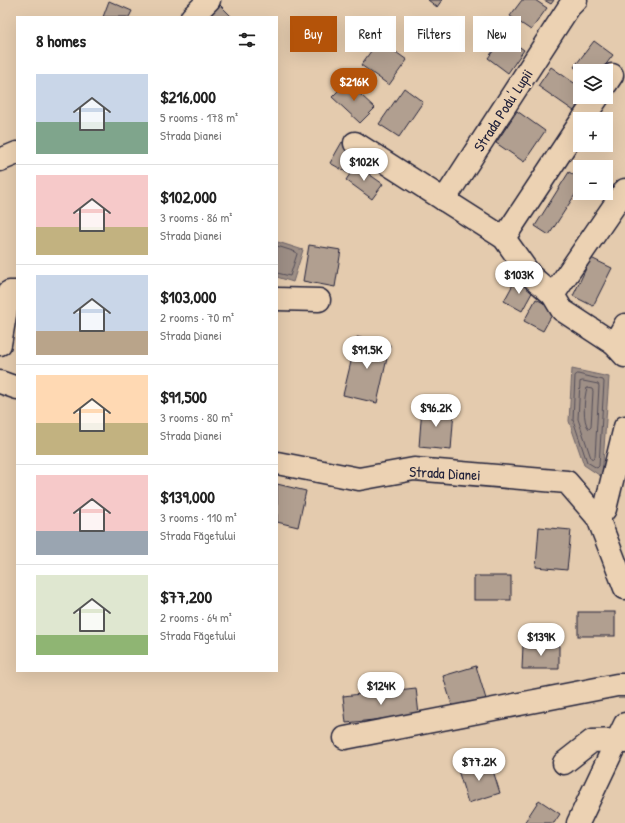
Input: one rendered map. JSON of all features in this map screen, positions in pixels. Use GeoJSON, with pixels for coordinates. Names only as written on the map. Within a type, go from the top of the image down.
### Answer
{"type":"FeatureCollection","features":[{"type":"Feature","properties":{"kind":"street"},"geometry":{"type":"LineString","coordinates":[[193,16],[209,0]]}},
{"type":"Feature","properties":{"kind":"street","name":"Strada Podu' Lupii"},"geometry":{"type":"LineString","coordinates":[[444,200],[569,7],[576,0]]}},
{"type":"Feature","properties":{"kind":"street"},"geometry":{"type":"LineString","coordinates":[[504,238],[573,134]]}},
{"type":"Feature","properties":{"kind":"street"},"geometry":{"type":"LineString","coordinates":[[355,142],[504,238],[531,276],[553,295],[562,310],[619,350],[625,325]]}},
{"type":"Feature","properties":{"kind":"street"},"geometry":{"type":"LineString","coordinates":[[0,160],[16,153]]}},
{"type":"Feature","properties":{"kind":"street"},"geometry":{"type":"LineString","coordinates":[[553,295],[625,190]]}},
{"type":"Feature","properties":{"kind":"street"},"geometry":{"type":"LineString","coordinates":[[0,344],[8,292],[16,292]]}},
{"type":"Feature","properties":{"kind":"street"},"geometry":{"type":"LineString","coordinates":[[278,299],[319,300]]}},
{"type":"Feature","properties":{"kind":"street"},"geometry":{"type":"LineString","coordinates":[[0,382],[16,388]]}},
{"type":"Feature","properties":{"kind":"street"},"geometry":{"type":"LineString","coordinates":[[598,518],[605,509],[625,427]]}},
{"type":"Feature","properties":{"kind":"street","name":"Strada Dianei"},"geometry":{"type":"LineString","coordinates":[[278,463],[359,479],[414,469],[567,482],[598,518],[625,588]]}},
{"type":"Feature","properties":{"kind":"street"},"geometry":{"type":"LineString","coordinates":[[345,738],[617,685],[625,685]]}},
{"type":"Feature","properties":{"kind":"street"},"geometry":{"type":"LineString","coordinates":[[564,763],[592,741],[623,735]]}},
{"type":"Feature","properties":{"kind":"street"},"geometry":{"type":"LineString","coordinates":[[578,823],[623,735]]}},
{"type":"Feature","properties":{"kind":"water"},"geometry":{"type":"Polygon","coordinates":[[[278,242],[303,250],[293,282],[278,277],[278,242]]]}},
{"type":"Feature","properties":{"kind":"water"},"geometry":{"type":"Polygon","coordinates":[[[572,369],[609,377],[602,477],[584,465],[569,421],[572,369]]]}},
{"type":"Feature","properties":{"kind":"building"},"geometry":{"type":"Polygon","coordinates":[[[428,0],[442,0],[437,7],[428,0]]]}},
{"type":"Feature","properties":{"kind":"building"},"geometry":{"type":"Polygon","coordinates":[[[522,0],[535,0],[547,8],[531,30],[521,23],[521,16],[510,16],[522,0]]]}},
{"type":"Feature","properties":{"kind":"building"},"geometry":{"type":"Polygon","coordinates":[[[544,0],[554,0],[551,4],[544,0]]]}},
{"type":"Feature","properties":{"kind":"building"},"geometry":{"type":"Polygon","coordinates":[[[109,1],[132,11],[130,16],[103,16],[109,1]]]}},
{"type":"Feature","properties":{"kind":"building"},"geometry":{"type":"Polygon","coordinates":[[[220,5],[231,16],[209,16],[220,5]]]}},
{"type":"Feature","properties":{"kind":"building"},"geometry":{"type":"Polygon","coordinates":[[[594,41],[613,55],[606,64],[576,64],[594,41]]]}},
{"type":"Feature","properties":{"kind":"building"},"geometry":{"type":"Polygon","coordinates":[[[521,48],[524,50],[508,73],[488,58],[492,52],[521,52],[521,48]]]}},
{"type":"Feature","properties":{"kind":"building"},"geometry":{"type":"Polygon","coordinates":[[[370,52],[396,52],[407,60],[389,85],[361,65],[370,52]]]}},
{"type":"Feature","properties":{"kind":"building"},"geometry":{"type":"Polygon","coordinates":[[[551,67],[573,82],[573,104],[578,104],[574,111],[538,86],[551,67]]]}},
{"type":"Feature","properties":{"kind":"building"},"geometry":{"type":"Polygon","coordinates":[[[347,82],[375,108],[360,123],[332,97],[347,82]]]}},
{"type":"Feature","properties":{"kind":"building"},"geometry":{"type":"Polygon","coordinates":[[[404,88],[423,102],[399,137],[379,124],[404,88]]]}},
{"type":"Feature","properties":{"kind":"building"},"geometry":{"type":"Polygon","coordinates":[[[517,111],[545,131],[524,162],[496,143],[517,111]]]}},
{"type":"Feature","properties":{"kind":"building"},"geometry":{"type":"Polygon","coordinates":[[[342,142],[360,151],[348,173],[330,163],[342,142]]]}},
{"type":"Feature","properties":{"kind":"building"},"geometry":{"type":"Polygon","coordinates":[[[356,165],[383,184],[372,199],[346,180],[356,165]]]}},
{"type":"Feature","properties":{"kind":"building"},"geometry":{"type":"Polygon","coordinates":[[[569,172],[573,175],[573,198],[549,235],[535,226],[569,172]]]}},
{"type":"Feature","properties":{"kind":"building"},"geometry":{"type":"Polygon","coordinates":[[[309,245],[341,250],[335,287],[303,281],[309,245]]]}},
{"type":"Feature","properties":{"kind":"building"},"geometry":{"type":"Polygon","coordinates":[[[591,258],[612,268],[593,306],[573,296],[591,258]]]}},
{"type":"Feature","properties":{"kind":"building"},"geometry":{"type":"Polygon","coordinates":[[[516,279],[534,289],[522,311],[504,301],[516,279]]]}},
{"type":"Feature","properties":{"kind":"building"},"geometry":{"type":"Polygon","coordinates":[[[536,299],[555,309],[543,331],[524,321],[536,299]]]}},
{"type":"Feature","properties":{"kind":"building"},"geometry":{"type":"Polygon","coordinates":[[[357,337],[390,345],[377,403],[343,395],[357,337]]]}},
{"type":"Feature","properties":{"kind":"building"},"geometry":{"type":"Polygon","coordinates":[[[422,407],[454,410],[451,450],[419,447],[422,407]]]}},
{"type":"Feature","properties":{"kind":"building"},"geometry":{"type":"Polygon","coordinates":[[[278,484],[306,491],[298,527],[278,522],[278,484]]]}},
{"type":"Feature","properties":{"kind":"building"},"geometry":{"type":"Polygon","coordinates":[[[539,527],[571,530],[567,570],[536,567],[539,527]]]}},
{"type":"Feature","properties":{"kind":"building"},"geometry":{"type":"Polygon","coordinates":[[[474,576],[511,576],[511,600],[474,600],[474,576]]]}},
{"type":"Feature","properties":{"kind":"building"},"geometry":{"type":"Polygon","coordinates":[[[578,612],[615,612],[615,636],[578,636],[578,612]]]}},
{"type":"Feature","properties":{"kind":"building"},"geometry":{"type":"Polygon","coordinates":[[[523,645],[559,645],[559,669],[522,669],[523,645]]]}},
{"type":"Feature","properties":{"kind":"building"},"geometry":{"type":"Polygon","coordinates":[[[476,666],[486,699],[453,709],[443,676],[476,666]]]}},
{"type":"Feature","properties":{"kind":"building"},"geometry":{"type":"Polygon","coordinates":[[[416,688],[419,715],[346,723],[343,696],[416,688]]]}},
{"type":"Feature","properties":{"kind":"building"},"geometry":{"type":"Polygon","coordinates":[[[490,761],[500,793],[468,803],[458,770],[490,761]]]}},
{"type":"Feature","properties":{"kind":"building"},"geometry":{"type":"Polygon","coordinates":[[[539,800],[560,814],[554,823],[524,823],[539,800]]]}}]}
